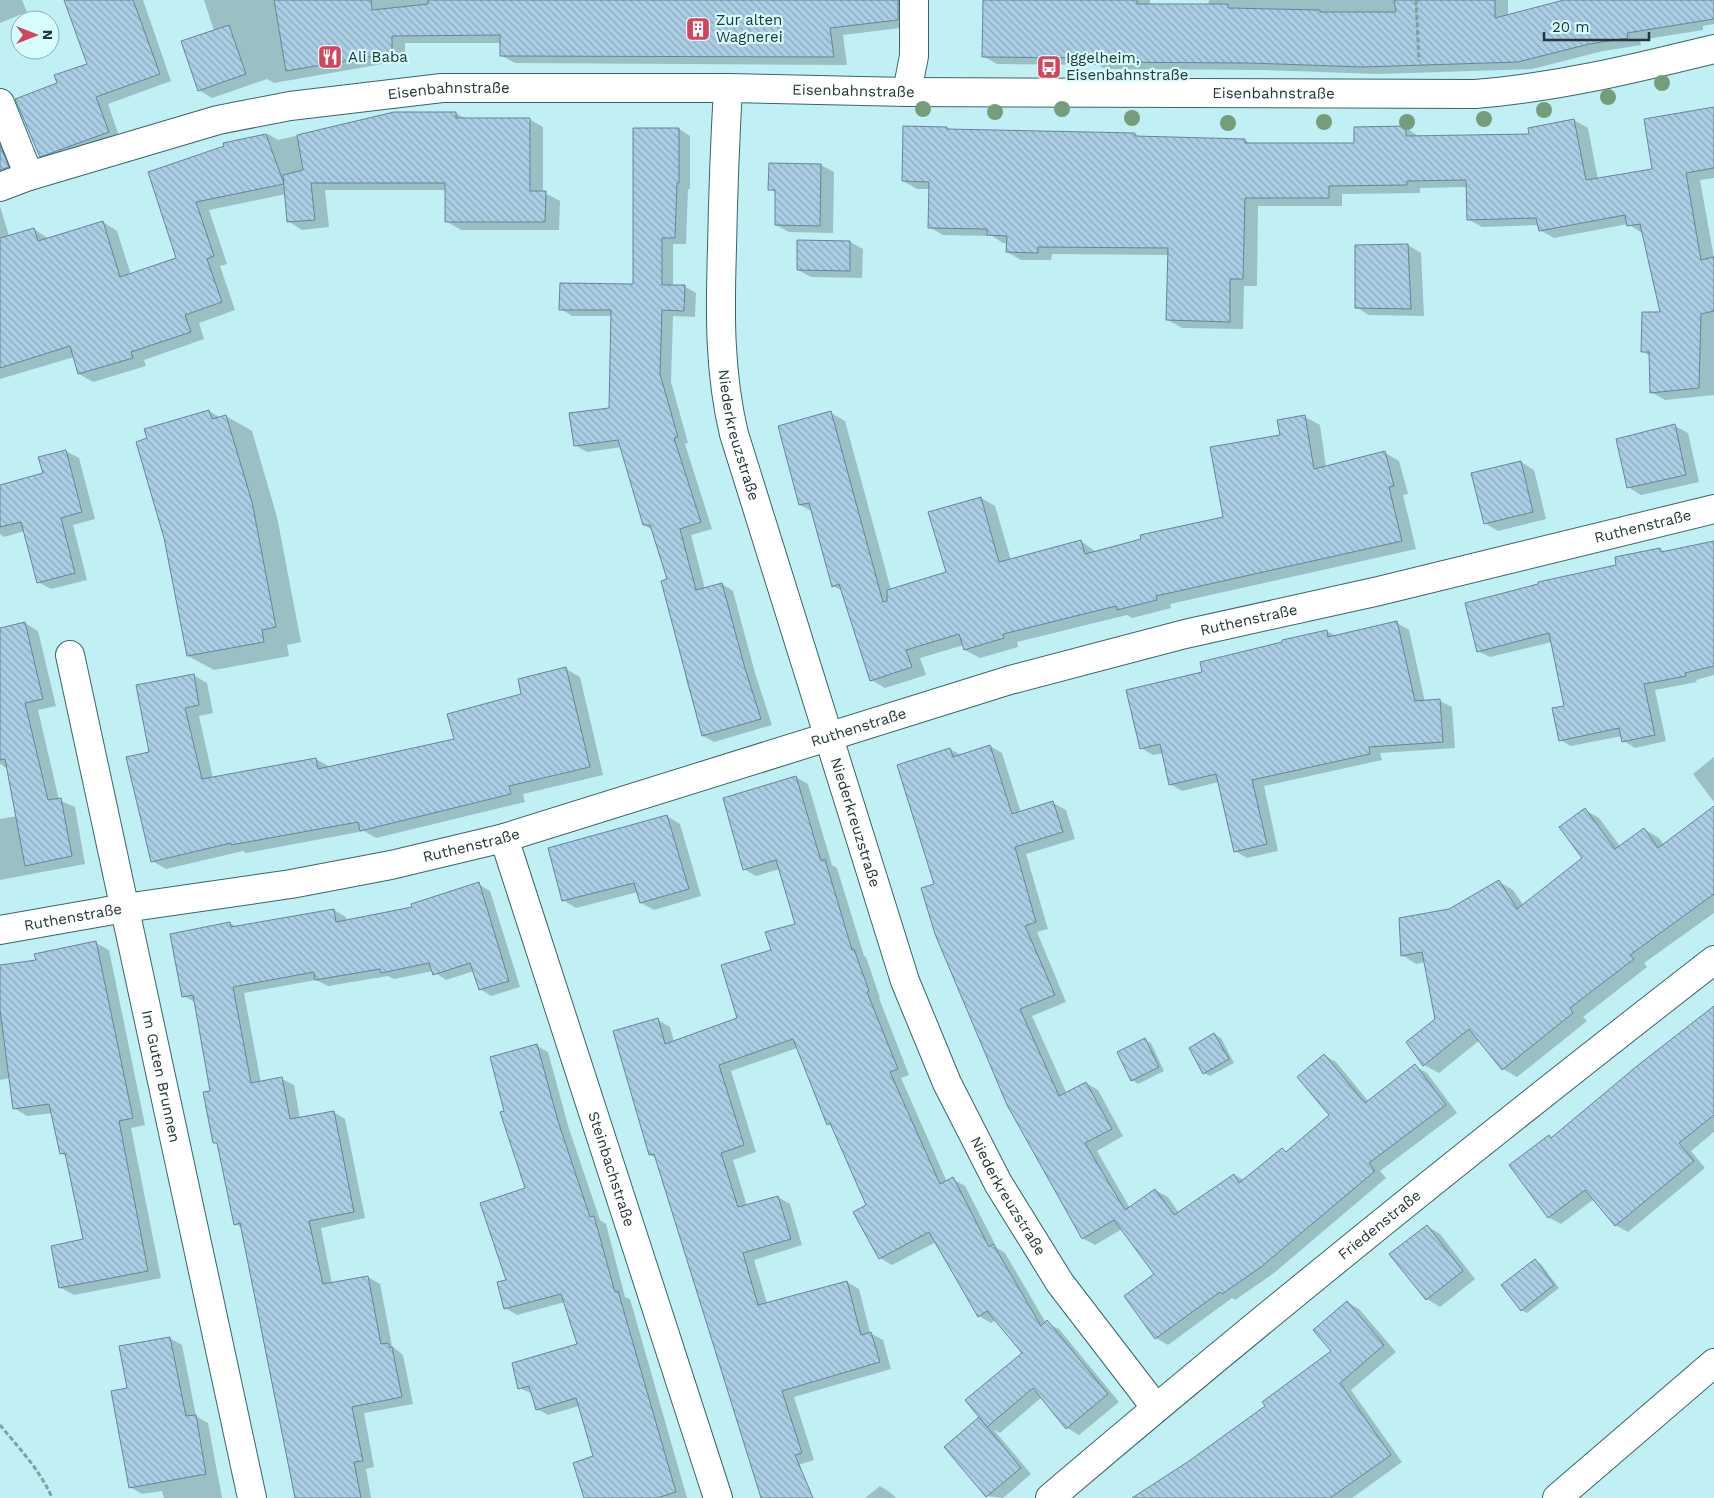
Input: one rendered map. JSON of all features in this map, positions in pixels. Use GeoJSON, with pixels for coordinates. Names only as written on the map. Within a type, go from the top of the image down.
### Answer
{"type":"FeatureCollection","features":[{"type":"Feature","properties":{"kind":"street"},"geometry":{"type":"LineString","coordinates":[[906,92],[914,56],[914,0]]}},
{"type":"Feature","properties":{"kind":"street","name":"Eisenbahnstraße"},"geometry":{"type":"LineString","coordinates":[[0,187],[29,176],[218,120],[290,106],[442,88],[728,88],[906,92],[1476,94],[1533,89],[1602,76],[1714,49]]}},
{"type":"Feature","properties":{"kind":"street","name":"Niederkreuzstraße"},"geometry":{"type":"LineString","coordinates":[[728,88],[724,153],[720,315],[722,372],[726,401],[737,443],[905,981],[948,1084],[998,1183],[1060,1283],[1156,1408]]}},
{"type":"Feature","properties":{"kind":"street"},"geometry":{"type":"LineString","coordinates":[[0,103],[29,176]]}},
{"type":"Feature","properties":{"kind":"street","name":"Ruthenstraße"},"geometry":{"type":"LineString","coordinates":[[0,930],[125,908],[300,882],[391,865],[504,838],[1010,680],[1185,634],[1379,592],[1714,508]]}},
{"type":"Feature","properties":{"kind":"street","name":"Im Guten Brunnen"},"geometry":{"type":"LineString","coordinates":[[70,654],[252,1498]]}},
{"type":"Feature","properties":{"kind":"street","name":"Steinbachstraße"},"geometry":{"type":"LineString","coordinates":[[504,838],[718,1498]]}},
{"type":"Feature","properties":{"kind":"street","name":"Friedenstraße"},"geometry":{"type":"LineString","coordinates":[[1050,1498],[1156,1408],[1506,1122],[1714,960]]}},
{"type":"Feature","properties":{"kind":"street"},"geometry":{"type":"LineString","coordinates":[[1557,1498],[1714,1364]]}},
{"type":"Feature","properties":{"kind":"path"},"geometry":{"type":"LineString","coordinates":[[1416,0],[1421,94]]}},
{"type":"Feature","properties":{"kind":"path"},"geometry":{"type":"LineString","coordinates":[[0,1425],[48,1488],[52,1498]]}},
{"type":"Feature","properties":{"kind":"building"},"geometry":{"type":"Polygon","coordinates":[[[64,0],[133,0],[160,74],[96,97],[109,132],[40,157],[15,99],[57,83],[54,75],[87,64],[64,0]]]}},
{"type":"Feature","properties":{"kind":"building"},"geometry":{"type":"Polygon","coordinates":[[[274,0],[371,0],[372,10],[428,4],[428,0],[898,0],[898,20],[830,28],[834,57],[500,56],[500,35],[392,36],[392,53],[286,71],[274,0]]]}},
{"type":"Feature","properties":{"kind":"building"},"geometry":{"type":"Polygon","coordinates":[[[983,0],[1137,0],[1137,4],[1228,4],[1228,8],[1320,10],[1320,12],[1396,12],[1394,0],[1495,0],[1495,18],[1564,0],[1714,0],[1714,19],[1627,33],[1628,38],[1589,44],[1518,62],[1363,67],[1249,63],[1090,62],[1090,58],[982,57],[983,0]]]}},
{"type":"Feature","properties":{"kind":"building"},"geometry":{"type":"Polygon","coordinates":[[[229,25],[246,74],[198,91],[181,41],[229,25]]]}},
{"type":"Feature","properties":{"kind":"building"},"geometry":{"type":"Polygon","coordinates":[[[1714,107],[1714,168],[1686,173],[1701,260],[1714,257],[1714,311],[1701,314],[1699,388],[1650,393],[1649,352],[1641,352],[1642,312],[1660,312],[1640,224],[1627,226],[1625,215],[1539,231],[1536,218],[1467,220],[1466,180],[1407,181],[1407,185],[1329,186],[1329,198],[1245,198],[1243,279],[1230,279],[1230,322],[1166,320],[1168,248],[1038,247],[1038,253],[1006,252],[1007,236],[987,235],[987,229],[928,228],[929,182],[902,181],[903,126],[947,127],[947,129],[1135,133],[1135,136],[1245,139],[1245,143],[1354,143],[1354,127],[1406,126],[1406,136],[1529,134],[1528,128],[1574,119],[1586,180],[1652,169],[1644,119],[1714,107]]]}},
{"type":"Feature","properties":{"kind":"building"},"geometry":{"type":"Polygon","coordinates":[[[394,112],[456,112],[456,118],[530,118],[530,191],[546,191],[545,222],[445,222],[445,183],[311,183],[315,220],[287,222],[283,175],[303,170],[297,135],[394,112]]]}},
{"type":"Feature","properties":{"kind":"building"},"geometry":{"type":"Polygon","coordinates":[[[633,128],[679,128],[679,183],[677,183],[675,238],[662,238],[662,285],[685,285],[684,311],[662,310],[660,374],[678,437],[674,438],[701,522],[680,529],[696,590],[722,583],[761,719],[702,736],[661,581],[667,579],[650,525],[643,525],[618,440],[574,446],[569,413],[609,408],[611,310],[559,310],[560,283],[633,284],[633,128]]]}},
{"type":"Feature","properties":{"kind":"building"},"geometry":{"type":"Polygon","coordinates":[[[266,134],[284,184],[196,202],[214,256],[207,259],[222,302],[185,315],[191,332],[131,352],[133,358],[78,374],[70,346],[0,368],[0,238],[34,228],[38,241],[103,221],[120,277],[176,258],[148,172],[224,146],[223,143],[266,134]]]}},
{"type":"Feature","properties":{"kind":"building"},"geometry":{"type":"Polygon","coordinates":[[[0,145],[9,167],[0,170],[0,145]]]}},
{"type":"Feature","properties":{"kind":"building"},"geometry":{"type":"Polygon","coordinates":[[[769,163],[821,164],[820,226],[775,225],[775,190],[768,190],[769,163]]]}},
{"type":"Feature","properties":{"kind":"building"},"geometry":{"type":"Polygon","coordinates":[[[797,240],[850,241],[850,271],[797,270],[797,240]]]}},
{"type":"Feature","properties":{"kind":"building"},"geometry":{"type":"Polygon","coordinates":[[[1408,244],[1411,309],[1355,308],[1355,245],[1408,244]]]}},
{"type":"Feature","properties":{"kind":"building"},"geometry":{"type":"Polygon","coordinates":[[[209,410],[212,419],[226,415],[252,502],[276,627],[262,630],[264,642],[187,656],[164,538],[136,442],[147,438],[144,429],[209,410]]]}},
{"type":"Feature","properties":{"kind":"building"},"geometry":{"type":"Polygon","coordinates":[[[831,411],[883,602],[887,601],[887,590],[946,572],[928,512],[981,497],[999,562],[1081,540],[1085,554],[1141,539],[1140,535],[1223,517],[1210,447],[1280,435],[1277,420],[1305,415],[1314,469],[1385,451],[1394,486],[1389,487],[1402,541],[1156,596],[1157,600],[1117,610],[1116,606],[1003,634],[1004,638],[964,650],[959,634],[906,650],[912,667],[870,681],[839,584],[832,587],[809,503],[799,505],[778,426],[831,411]]]}},
{"type":"Feature","properties":{"kind":"building"},"geometry":{"type":"Polygon","coordinates":[[[1675,424],[1686,475],[1627,488],[1616,439],[1675,424]]]}},
{"type":"Feature","properties":{"kind":"building"},"geometry":{"type":"Polygon","coordinates":[[[66,450],[82,512],[61,518],[75,573],[37,583],[21,522],[0,527],[0,485],[43,473],[38,457],[66,450]]]}},
{"type":"Feature","properties":{"kind":"building"},"geometry":{"type":"Polygon","coordinates":[[[1521,461],[1533,512],[1484,524],[1471,473],[1521,461]]]}},
{"type":"Feature","properties":{"kind":"building"},"geometry":{"type":"Polygon","coordinates":[[[1714,541],[1714,666],[1685,673],[1686,676],[1644,684],[1655,735],[1622,742],[1619,728],[1559,741],[1552,708],[1564,706],[1549,633],[1477,652],[1465,603],[1538,584],[1538,582],[1616,565],[1615,557],[1660,548],[1661,552],[1714,541]]]}},
{"type":"Feature","properties":{"kind":"building"},"geometry":{"type":"Polygon","coordinates":[[[1397,621],[1415,701],[1440,699],[1443,742],[1369,747],[1370,754],[1252,780],[1267,844],[1234,852],[1216,774],[1169,785],[1160,744],[1140,749],[1126,690],[1202,672],[1200,662],[1282,642],[1282,640],[1327,630],[1328,637],[1397,621]]]}},
{"type":"Feature","properties":{"kind":"building"},"geometry":{"type":"Polygon","coordinates":[[[25,622],[43,699],[25,703],[48,800],[61,798],[72,856],[25,866],[5,759],[0,760],[0,628],[25,622]]]}},
{"type":"Feature","properties":{"kind":"building"},"geometry":{"type":"Polygon","coordinates":[[[566,667],[590,767],[509,786],[511,794],[360,831],[358,822],[231,845],[231,843],[151,862],[126,757],[149,752],[136,685],[194,674],[199,705],[185,708],[202,779],[316,758],[318,769],[454,739],[447,714],[521,694],[518,679],[566,667]]]}},
{"type":"Feature","properties":{"kind":"building"},"geometry":{"type":"Polygon","coordinates":[[[990,745],[1012,814],[1053,801],[1063,832],[1015,847],[1036,922],[1025,926],[1055,995],[1020,1009],[1059,1096],[1086,1082],[1112,1129],[1085,1143],[1125,1210],[1155,1189],[1174,1215],[1234,1174],[1239,1183],[1282,1148],[1286,1152],[1329,1115],[1297,1077],[1324,1054],[1365,1103],[1415,1064],[1446,1105],[1369,1163],[1375,1171],[1261,1267],[1222,1294],[1220,1292],[1155,1339],[1124,1296],[1154,1274],[1114,1220],[1082,1239],[1007,1105],[935,934],[921,888],[934,884],[897,765],[950,748],[953,757],[990,745]]]}},
{"type":"Feature","properties":{"kind":"building"},"geometry":{"type":"Polygon","coordinates":[[[796,776],[821,861],[825,859],[852,950],[854,949],[869,991],[867,992],[898,1069],[890,1072],[940,1184],[953,1177],[989,1247],[993,1244],[1041,1326],[1047,1320],[1108,1394],[1066,1429],[1033,1388],[987,1427],[965,1400],[1022,1353],[987,1311],[978,1317],[929,1232],[879,1259],[853,1212],[866,1205],[830,1123],[827,1125],[793,1039],[719,1065],[744,1145],[721,1153],[738,1207],[778,1196],[791,1239],[743,1253],[758,1305],[847,1281],[861,1335],[871,1332],[880,1362],[782,1391],[802,1453],[795,1455],[813,1498],[761,1498],[654,1154],[649,1155],[613,1031],[658,1018],[665,1044],[737,1018],[721,965],[771,950],[765,932],[795,924],[776,860],[743,870],[723,798],[796,776]]]}},
{"type":"Feature","properties":{"kind":"building"},"geometry":{"type":"Polygon","coordinates":[[[1714,806],[1714,894],[1630,955],[1634,959],[1570,1008],[1573,1013],[1502,1070],[1469,1029],[1423,1066],[1406,1042],[1435,1019],[1422,952],[1401,956],[1399,918],[1449,909],[1499,880],[1517,909],[1582,858],[1559,827],[1585,808],[1615,849],[1644,828],[1658,848],[1714,806]]]}},
{"type":"Feature","properties":{"kind":"building"},"geometry":{"type":"Polygon","coordinates":[[[667,815],[689,889],[640,903],[634,883],[562,901],[548,848],[667,815]]]}},
{"type":"Feature","properties":{"kind":"building"},"geometry":{"type":"Polygon","coordinates":[[[479,882],[509,981],[479,990],[470,963],[433,975],[429,963],[381,973],[380,969],[315,980],[314,972],[233,987],[251,1083],[282,1077],[290,1119],[334,1111],[354,1212],[309,1221],[323,1284],[368,1276],[381,1344],[388,1343],[390,1348],[392,1347],[402,1397],[352,1407],[363,1461],[354,1462],[361,1498],[295,1498],[240,1223],[234,1225],[217,1143],[213,1143],[203,1092],[210,1091],[193,995],[182,997],[170,934],[230,922],[231,927],[334,909],[336,922],[412,907],[411,904],[479,882]]]}},
{"type":"Feature","properties":{"kind":"building"},"geometry":{"type":"Polygon","coordinates":[[[96,941],[133,1118],[119,1121],[148,1271],[59,1288],[51,1246],[83,1239],[65,1153],[60,1154],[49,1104],[13,1109],[0,1010],[0,965],[36,960],[34,954],[96,941]]]}},
{"type":"Feature","properties":{"kind":"building"},"geometry":{"type":"Polygon","coordinates":[[[1714,1006],[1714,1115],[1679,1143],[1694,1161],[1615,1226],[1585,1190],[1548,1218],[1509,1165],[1549,1135],[1551,1138],[1637,1066],[1714,1006]]]}},
{"type":"Feature","properties":{"kind":"building"},"geometry":{"type":"Polygon","coordinates":[[[1214,1033],[1229,1059],[1203,1074],[1189,1048],[1214,1033]]]}},
{"type":"Feature","properties":{"kind":"building"},"geometry":{"type":"Polygon","coordinates":[[[1145,1038],[1159,1067],[1131,1081],[1117,1052],[1145,1038]]]}},
{"type":"Feature","properties":{"kind":"building"},"geometry":{"type":"Polygon","coordinates":[[[537,1044],[558,1121],[590,1217],[594,1216],[615,1292],[618,1291],[676,1492],[657,1498],[584,1498],[573,1463],[593,1456],[576,1398],[536,1410],[529,1386],[518,1389],[512,1363],[577,1344],[561,1294],[504,1309],[497,1282],[506,1280],[480,1203],[525,1188],[500,1112],[504,1111],[490,1057],[537,1044]]]}},
{"type":"Feature","properties":{"kind":"building"},"geometry":{"type":"Polygon","coordinates":[[[1427,1225],[1463,1271],[1426,1300],[1389,1254],[1427,1225]]]}},
{"type":"Feature","properties":{"kind":"building"},"geometry":{"type":"Polygon","coordinates":[[[1535,1259],[1554,1285],[1521,1311],[1501,1285],[1535,1259]]]}},
{"type":"Feature","properties":{"kind":"building"},"geometry":{"type":"Polygon","coordinates":[[[1347,1301],[1384,1345],[1340,1383],[1391,1455],[1330,1498],[1132,1498],[1189,1461],[1265,1406],[1262,1402],[1331,1351],[1313,1330],[1347,1301]]]}},
{"type":"Feature","properties":{"kind":"building"},"geometry":{"type":"Polygon","coordinates":[[[170,1337],[186,1416],[196,1415],[206,1474],[129,1488],[111,1391],[127,1388],[119,1346],[170,1337]]]}},
{"type":"Feature","properties":{"kind":"building"},"geometry":{"type":"Polygon","coordinates":[[[979,1417],[1021,1468],[986,1497],[944,1447],[979,1417]]]}},
{"type":"Feature","properties":{"kind":"place","name":"Zur alten Wagnerei"},"geometry":{"type":"Point","coordinates":[698,29]}},
{"type":"Feature","properties":{"kind":"place","name":"Ali Baba"},"geometry":{"type":"Point","coordinates":[330,57]}},
{"type":"Feature","properties":{"kind":"place","name":"Iggelheim, Eisenbahnstraße"},"geometry":{"type":"Point","coordinates":[1049,67]}}]}
